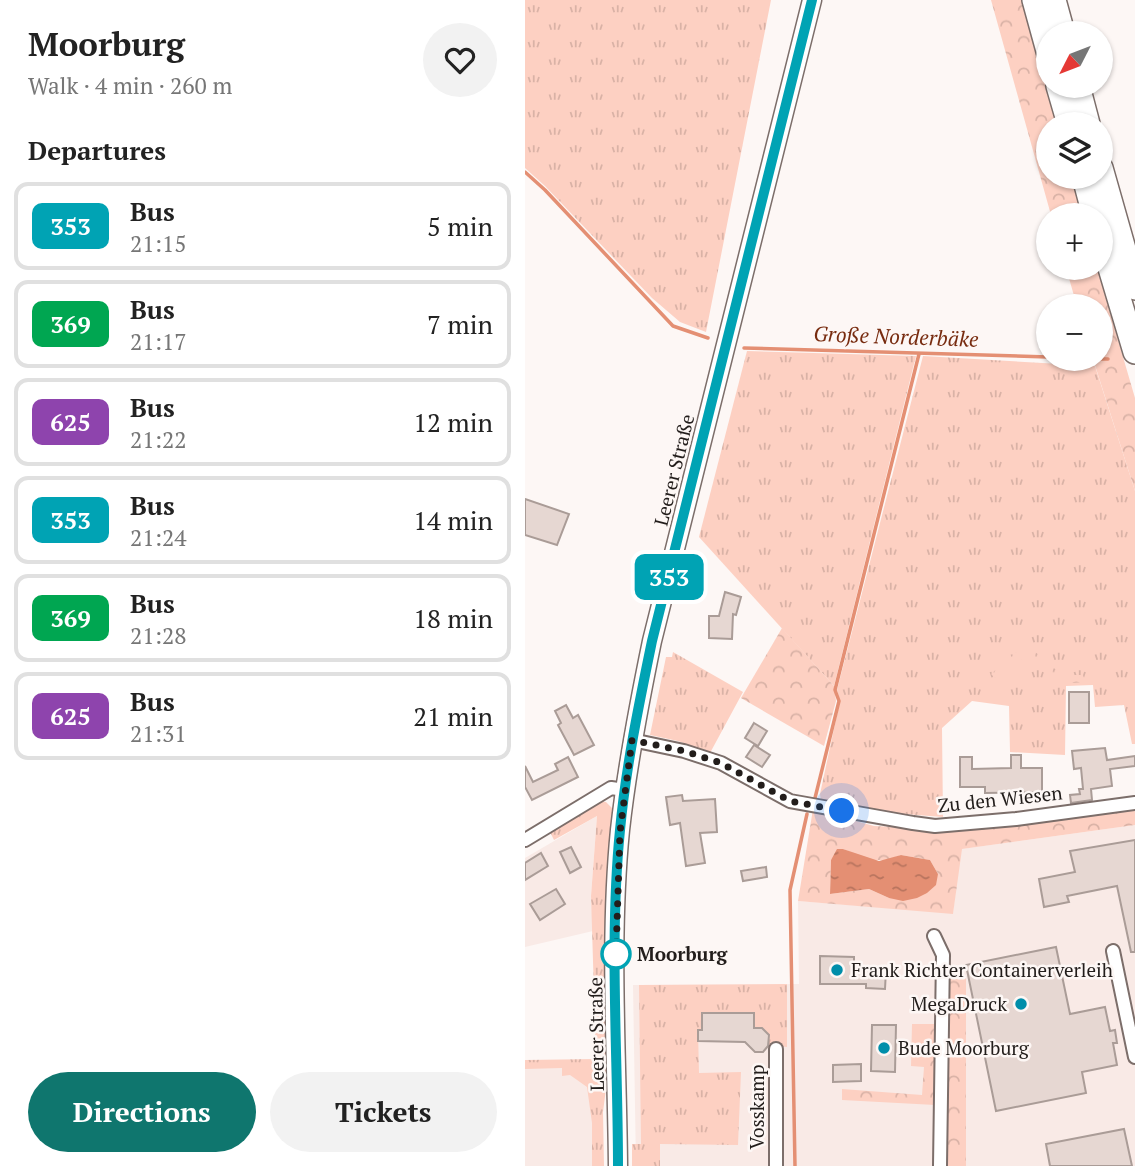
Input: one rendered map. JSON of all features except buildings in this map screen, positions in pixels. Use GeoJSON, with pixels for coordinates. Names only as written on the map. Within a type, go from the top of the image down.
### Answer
{"type":"FeatureCollection","features":[{"type":"Feature","properties":{"kind":"highway"},"geometry":{"type":"LineString","coordinates":[[1034,0],[1040,21]]}},
{"type":"Feature","properties":{"kind":"highway"},"geometry":{"type":"LineString","coordinates":[[1054,0],[1060,21]]}},
{"type":"Feature","properties":{"kind":"highway"},"geometry":{"type":"LineString","coordinates":[[1107,189],[1135,288]]}},
{"type":"Feature","properties":{"kind":"highway"},"geometry":{"type":"LineString","coordinates":[[1113,278],[1135,352]]}},
{"type":"Feature","properties":{"kind":"main road","name":"Leerer Straße"},"geometry":{"type":"LineString","coordinates":[[618,1166],[616,946],[620,832],[632,740],[652,641],[812,0]]}},
{"type":"Feature","properties":{"kind":"street","name":"Zu den Wiesen"},"geometry":{"type":"LineString","coordinates":[[632,740],[684,751],[721,763],[790,801],[913,823],[974,823],[1135,803]]}},
{"type":"Feature","properties":{"kind":"street"},"geometry":{"type":"LineString","coordinates":[[525,841],[611,788],[625,790]]}},
{"type":"Feature","properties":{"kind":"street"},"geometry":{"type":"LineString","coordinates":[[934,936],[943,955],[940,1166]]}},
{"type":"Feature","properties":{"kind":"street"},"geometry":{"type":"LineString","coordinates":[[1113,951],[1135,1057]]}},
{"type":"Feature","properties":{"kind":"street","name":"Vosskamp"},"geometry":{"type":"LineString","coordinates":[[776,1049],[776,1166]]}},
{"type":"Feature","properties":{"kind":"shaded area"},"geometry":{"type":"Polygon","coordinates":[[[597,816],[591,896],[593,931],[525,947],[525,858],[597,816]]]}},
{"type":"Feature","properties":{"kind":"shaded area"},"geometry":{"type":"Polygon","coordinates":[[[1135,825],[1135,1166],[636,1166],[633,985],[799,984],[798,901],[953,913],[961,849],[1135,825]]]}},
{"type":"Feature","properties":{"kind":"shaded area"},"geometry":{"type":"Polygon","coordinates":[[[595,1065],[596,1166],[525,1166],[525,1066],[595,1065]]]}},
{"type":"Feature","properties":{"kind":"green space"},"geometry":{"type":"Polygon","coordinates":[[[525,0],[771,0],[706,332],[680,322],[652,298],[525,168],[525,0]]]}},
{"type":"Feature","properties":{"kind":"green space"},"geometry":{"type":"Polygon","coordinates":[[[991,0],[1023,0],[1036,47],[1036,98],[1050,98],[1054,112],[1036,112],[1036,161],[991,0]]]}},
{"type":"Feature","properties":{"kind":"green space"},"geometry":{"type":"Polygon","coordinates":[[[1044,189],[1074,189],[1079,203],[1048,203],[1044,189]]]}},
{"type":"Feature","properties":{"kind":"green space"},"geometry":{"type":"Polygon","coordinates":[[[1069,280],[1101,280],[1105,294],[1074,294],[1069,280]]]}},
{"type":"Feature","properties":{"kind":"green space"},"geometry":{"type":"Polygon","coordinates":[[[1113,323],[1135,398],[1135,491],[1097,371],[1113,371],[1113,323]]]}},
{"type":"Feature","properties":{"kind":"green space"},"geometry":{"type":"Polygon","coordinates":[[[747,351],[916,356],[834,686],[699,537],[747,351]]]}},
{"type":"Feature","properties":{"kind":"green space"},"geometry":{"type":"Polygon","coordinates":[[[923,356],[1036,363],[1036,371],[1097,371],[1135,491],[1135,744],[1132,744],[1124,705],[1095,707],[1093,685],[1066,686],[1065,755],[1010,752],[1009,706],[972,701],[942,728],[943,817],[878,812],[821,802],[820,794],[840,701],[837,690],[923,356]]]}},
{"type":"Feature","properties":{"kind":"green space"},"geometry":{"type":"Polygon","coordinates":[[[782,628],[834,686],[836,701],[824,746],[741,698],[782,628]]]}},
{"type":"Feature","properties":{"kind":"green space"},"geometry":{"type":"Polygon","coordinates":[[[1026,644],[1062,675],[1083,675],[1085,682],[1058,684],[1025,657],[998,680],[991,674],[1026,644]]]}},
{"type":"Feature","properties":{"kind":"green space"},"geometry":{"type":"Polygon","coordinates":[[[673,652],[743,692],[710,753],[678,741],[650,735],[666,657],[672,657],[673,652]]]}},
{"type":"Feature","properties":{"kind":"green space"},"geometry":{"type":"Polygon","coordinates":[[[599,801],[606,802],[615,811],[604,933],[609,940],[609,1065],[603,1112],[604,1166],[592,1166],[592,1123],[587,1087],[570,1075],[562,1076],[562,1068],[525,1069],[525,1060],[596,1059],[591,896],[597,816],[554,840],[550,832],[599,801]]]}},
{"type":"Feature","properties":{"kind":"green space"},"geometry":{"type":"Polygon","coordinates":[[[813,809],[874,826],[964,830],[1135,809],[1135,825],[962,849],[953,914],[798,901],[813,809]],[[843,849],[831,860],[830,894],[869,889],[889,898],[938,874],[930,860],[901,855],[887,860],[871,860],[843,849]]]}},
{"type":"Feature","properties":{"kind":"green space"},"geometry":{"type":"Polygon","coordinates":[[[946,978],[966,978],[966,1166],[948,1166],[946,978]]]}},
{"type":"Feature","properties":{"kind":"green space"},"geometry":{"type":"Polygon","coordinates":[[[787,984],[787,1047],[769,1045],[768,1035],[762,1028],[754,1028],[754,1013],[702,1014],[702,1030],[698,1030],[699,1073],[741,1072],[738,1145],[660,1144],[660,1166],[632,1166],[632,1144],[641,1144],[639,985],[787,984]]]}},
{"type":"Feature","properties":{"kind":"green space"},"geometry":{"type":"Polygon","coordinates":[[[912,1024],[936,1024],[935,1105],[842,1100],[842,1089],[922,1095],[924,1067],[911,1066],[912,1024]]]}},
{"type":"Feature","properties":{"kind":"water"},"geometry":{"type":"Polygon","coordinates":[[[837,849],[879,861],[901,855],[930,860],[938,874],[936,885],[917,898],[903,901],[869,889],[830,894],[831,860],[837,849]]]}},
{"type":"Feature","properties":{"kind":"waterway","name":"Große Norderbäke"},"geometry":{"type":"LineString","coordinates":[[525,172],[673,326],[708,338]]}},
{"type":"Feature","properties":{"kind":"waterway","name":"Große Norderbäke"},"geometry":{"type":"LineString","coordinates":[[744,348],[1036,357]]}},
{"type":"Feature","properties":{"kind":"waterway"},"geometry":{"type":"LineString","coordinates":[[815,798],[839,701],[835,690],[919,354]]}},
{"type":"Feature","properties":{"kind":"waterway"},"geometry":{"type":"LineString","coordinates":[[795,1166],[790,890],[807,814]]}},
{"type":"Feature","properties":{"kind":"bus line","name":"353"},"geometry":{"type":"LineString","coordinates":[[618,1166],[616,926],[620,832],[632,740],[652,641],[812,0]]}},
{"type":"Feature","properties":{"kind":"place","name":"Moorburg"},"geometry":{"type":"Point","coordinates":[616,954]}},
{"type":"Feature","properties":{"kind":"place","name":"Frank Richter Containerverleih"},"geometry":{"type":"Point","coordinates":[837,970]}},
{"type":"Feature","properties":{"kind":"place","name":"MegaDruck"},"geometry":{"type":"Point","coordinates":[1021,1004]}},
{"type":"Feature","properties":{"kind":"place","name":"Bude Moorburg"},"geometry":{"type":"Point","coordinates":[884,1048]}},
{"type":"Feature","properties":{"kind":"route"},"geometry":{"type":"LineString","coordinates":[[616,954],[620,832],[632,740],[658,744],[721,763],[790,801],[842,811]]}}]}
